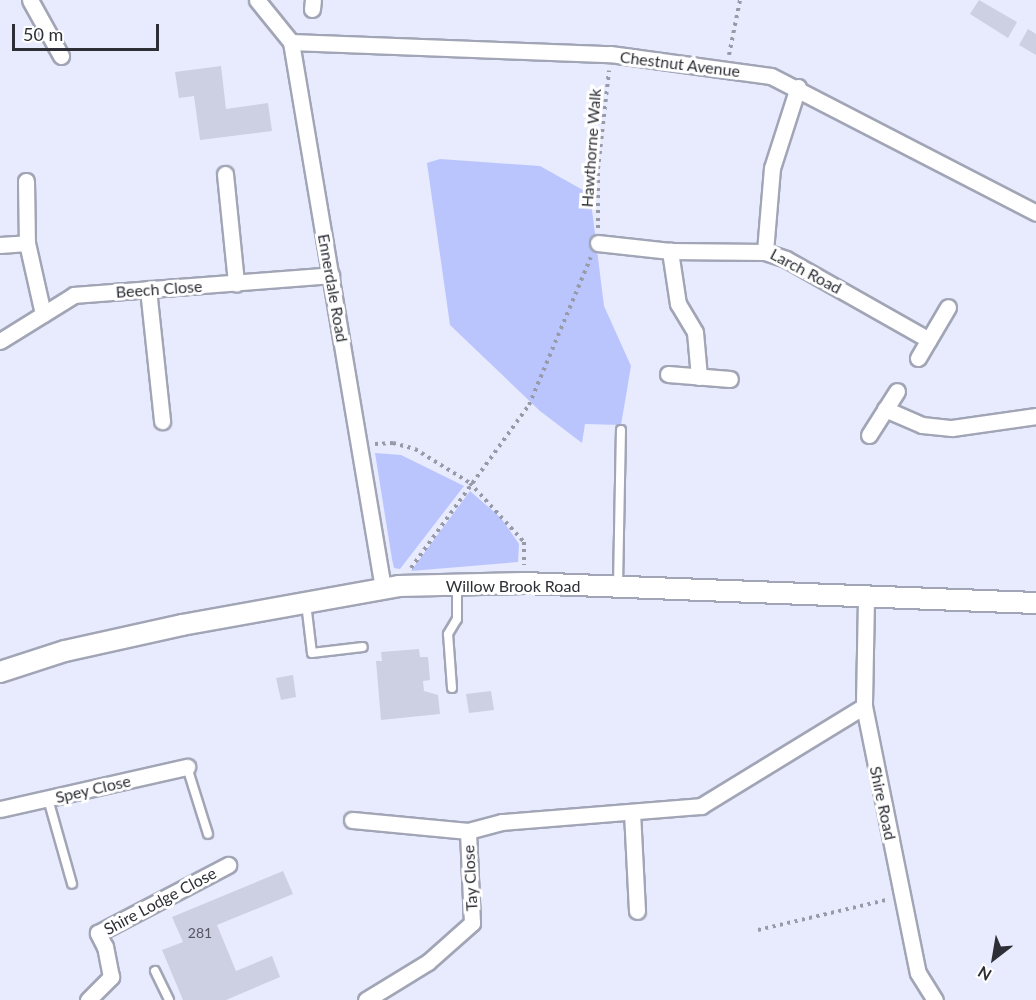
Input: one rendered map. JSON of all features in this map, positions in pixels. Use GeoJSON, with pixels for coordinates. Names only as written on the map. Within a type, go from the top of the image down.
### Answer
{"type":"FeatureCollection","features":[{"type":"Feature","properties":{"kind":"street"},"geometry":{"type":"LineString","coordinates":[[30,0],[61,56]]}},
{"type":"Feature","properties":{"kind":"street","name":"Ennerdale Road"},"geometry":{"type":"LineString","coordinates":[[257,0],[291,42],[361,448],[391,587]]}},
{"type":"Feature","properties":{"kind":"street","name":"Chestnut Avenue"},"geometry":{"type":"LineString","coordinates":[[291,42],[610,54],[771,76],[798,87],[1036,213]]}},
{"type":"Feature","properties":{"kind":"street","name":"Larch Road"},"geometry":{"type":"LineString","coordinates":[[798,87],[772,168],[765,252],[786,259],[929,340]]}},
{"type":"Feature","properties":{"kind":"street"},"geometry":{"type":"LineString","coordinates":[[225,174],[236,283]]}},
{"type":"Feature","properties":{"kind":"street"},"geometry":{"type":"LineString","coordinates":[[26,181],[27,243],[43,314]]}},
{"type":"Feature","properties":{"kind":"street"},"geometry":{"type":"LineString","coordinates":[[0,245],[27,243]]}},
{"type":"Feature","properties":{"kind":"street"},"geometry":{"type":"LineString","coordinates":[[598,243],[670,251],[765,252]]}},
{"type":"Feature","properties":{"kind":"street"},"geometry":{"type":"LineString","coordinates":[[670,251],[678,304],[695,332],[699,377]]}},
{"type":"Feature","properties":{"kind":"street","name":"Beech Close"},"geometry":{"type":"LineString","coordinates":[[0,341],[74,295],[331,275]]}},
{"type":"Feature","properties":{"kind":"street"},"geometry":{"type":"LineString","coordinates":[[148,289],[162,421]]}},
{"type":"Feature","properties":{"kind":"street"},"geometry":{"type":"LineString","coordinates":[[918,358],[948,307]]}},
{"type":"Feature","properties":{"kind":"street"},"geometry":{"type":"LineString","coordinates":[[668,374],[730,380]]}},
{"type":"Feature","properties":{"kind":"street"},"geometry":{"type":"LineString","coordinates":[[868,435],[897,391]]}},
{"type":"Feature","properties":{"kind":"street"},"geometry":{"type":"LineString","coordinates":[[885,409],[922,425],[952,428],[1036,416]]}},
{"type":"Feature","properties":{"kind":"street","name":"Willow Brook Road"},"geometry":{"type":"LineString","coordinates":[[0,672],[65,651],[172,627],[391,587],[525,584],[866,599],[1036,603]]}},
{"type":"Feature","properties":{"kind":"street","name":"Shire Road"},"geometry":{"type":"LineString","coordinates":[[866,599],[864,706],[918,973],[934,1000]]}},
{"type":"Feature","properties":{"kind":"street","name":"Tay Close"},"geometry":{"type":"LineString","coordinates":[[366,1000],[428,962],[472,922],[468,831],[502,822],[701,806],[864,706]]}},
{"type":"Feature","properties":{"kind":"street","name":"Spey Close"},"geometry":{"type":"LineString","coordinates":[[0,809],[187,767]]}},
{"type":"Feature","properties":{"kind":"street"},"geometry":{"type":"LineString","coordinates":[[632,812],[637,911]]}},
{"type":"Feature","properties":{"kind":"street"},"geometry":{"type":"LineString","coordinates":[[352,820],[468,831]]}},
{"type":"Feature","properties":{"kind":"street","name":"Shire Lodge Close"},"geometry":{"type":"LineString","coordinates":[[88,1000],[111,976],[98,933],[228,865]]}},
{"type":"Feature","properties":{"kind":"lane"},"geometry":{"type":"LineString","coordinates":[[618,587],[621,430]]}},
{"type":"Feature","properties":{"kind":"lane"},"geometry":{"type":"LineString","coordinates":[[452,688],[448,634],[457,619],[457,585]]}},
{"type":"Feature","properties":{"kind":"lane"},"geometry":{"type":"LineString","coordinates":[[306,602],[312,653],[363,647]]}},
{"type":"Feature","properties":{"kind":"lane"},"geometry":{"type":"LineString","coordinates":[[187,767],[208,834]]}},
{"type":"Feature","properties":{"kind":"lane"},"geometry":{"type":"LineString","coordinates":[[48,799],[72,884]]}},
{"type":"Feature","properties":{"kind":"lane"},"geometry":{"type":"LineString","coordinates":[[155,971],[169,1000]]}},
{"type":"Feature","properties":{"kind":"path"},"geometry":{"type":"LineString","coordinates":[[726,69],[740,0]]}},
{"type":"Feature","properties":{"kind":"path","name":"Hawthorne Walk"},"geometry":{"type":"LineString","coordinates":[[598,243],[598,169],[604,135],[610,54]]}},
{"type":"Feature","properties":{"kind":"path"},"geometry":{"type":"LineString","coordinates":[[391,587],[529,405],[598,243]]}},
{"type":"Feature","properties":{"kind":"path"},"geometry":{"type":"LineString","coordinates":[[361,448],[393,443],[415,449],[470,483],[524,542],[525,584]]}},
{"type":"Feature","properties":{"kind":"path"},"geometry":{"type":"LineString","coordinates":[[758,930],[902,896]]}},
{"type":"Feature","properties":{"kind":"shaded area"},"geometry":{"type":"Polygon","coordinates":[[[440,159],[540,166],[590,194],[604,306],[631,366],[621,425],[585,424],[582,443],[540,411],[450,325],[427,163],[440,159]]]}},
{"type":"Feature","properties":{"kind":"shaded area"},"geometry":{"type":"Polygon","coordinates":[[[375,453],[401,455],[464,486],[400,569],[394,568],[392,559],[375,453]]]}},
{"type":"Feature","properties":{"kind":"shaded area"},"geometry":{"type":"Polygon","coordinates":[[[470,491],[501,518],[519,544],[518,562],[411,571],[470,491]]]}},
{"type":"Feature","properties":{"kind":"building"},"geometry":{"type":"Polygon","coordinates":[[[979,0],[1017,22],[1008,38],[970,14],[979,0]]]}},
{"type":"Feature","properties":{"kind":"building"},"geometry":{"type":"Polygon","coordinates":[[[1028,29],[1036,34],[1036,55],[1019,45],[1028,29]]]}},
{"type":"Feature","properties":{"kind":"building"},"geometry":{"type":"Polygon","coordinates":[[[221,66],[226,109],[268,103],[272,131],[200,140],[194,96],[179,98],[175,72],[221,66]]]}},
{"type":"Feature","properties":{"kind":"building"},"geometry":{"type":"Polygon","coordinates":[[[419,649],[420,657],[428,657],[430,680],[423,681],[424,691],[438,695],[440,714],[381,720],[376,661],[382,661],[381,652],[419,649]]]}},
{"type":"Feature","properties":{"kind":"building"},"geometry":{"type":"Polygon","coordinates":[[[293,675],[296,697],[281,700],[276,678],[293,675]]]}},
{"type":"Feature","properties":{"kind":"building"},"geometry":{"type":"Polygon","coordinates":[[[491,691],[494,710],[469,713],[466,694],[491,691]]]}},
{"type":"Feature","properties":{"kind":"building"},"geometry":{"type":"Polygon","coordinates":[[[283,871],[293,894],[217,925],[236,971],[272,956],[280,977],[226,1000],[183,1000],[162,950],[183,942],[172,917],[283,871]]]}}]}
